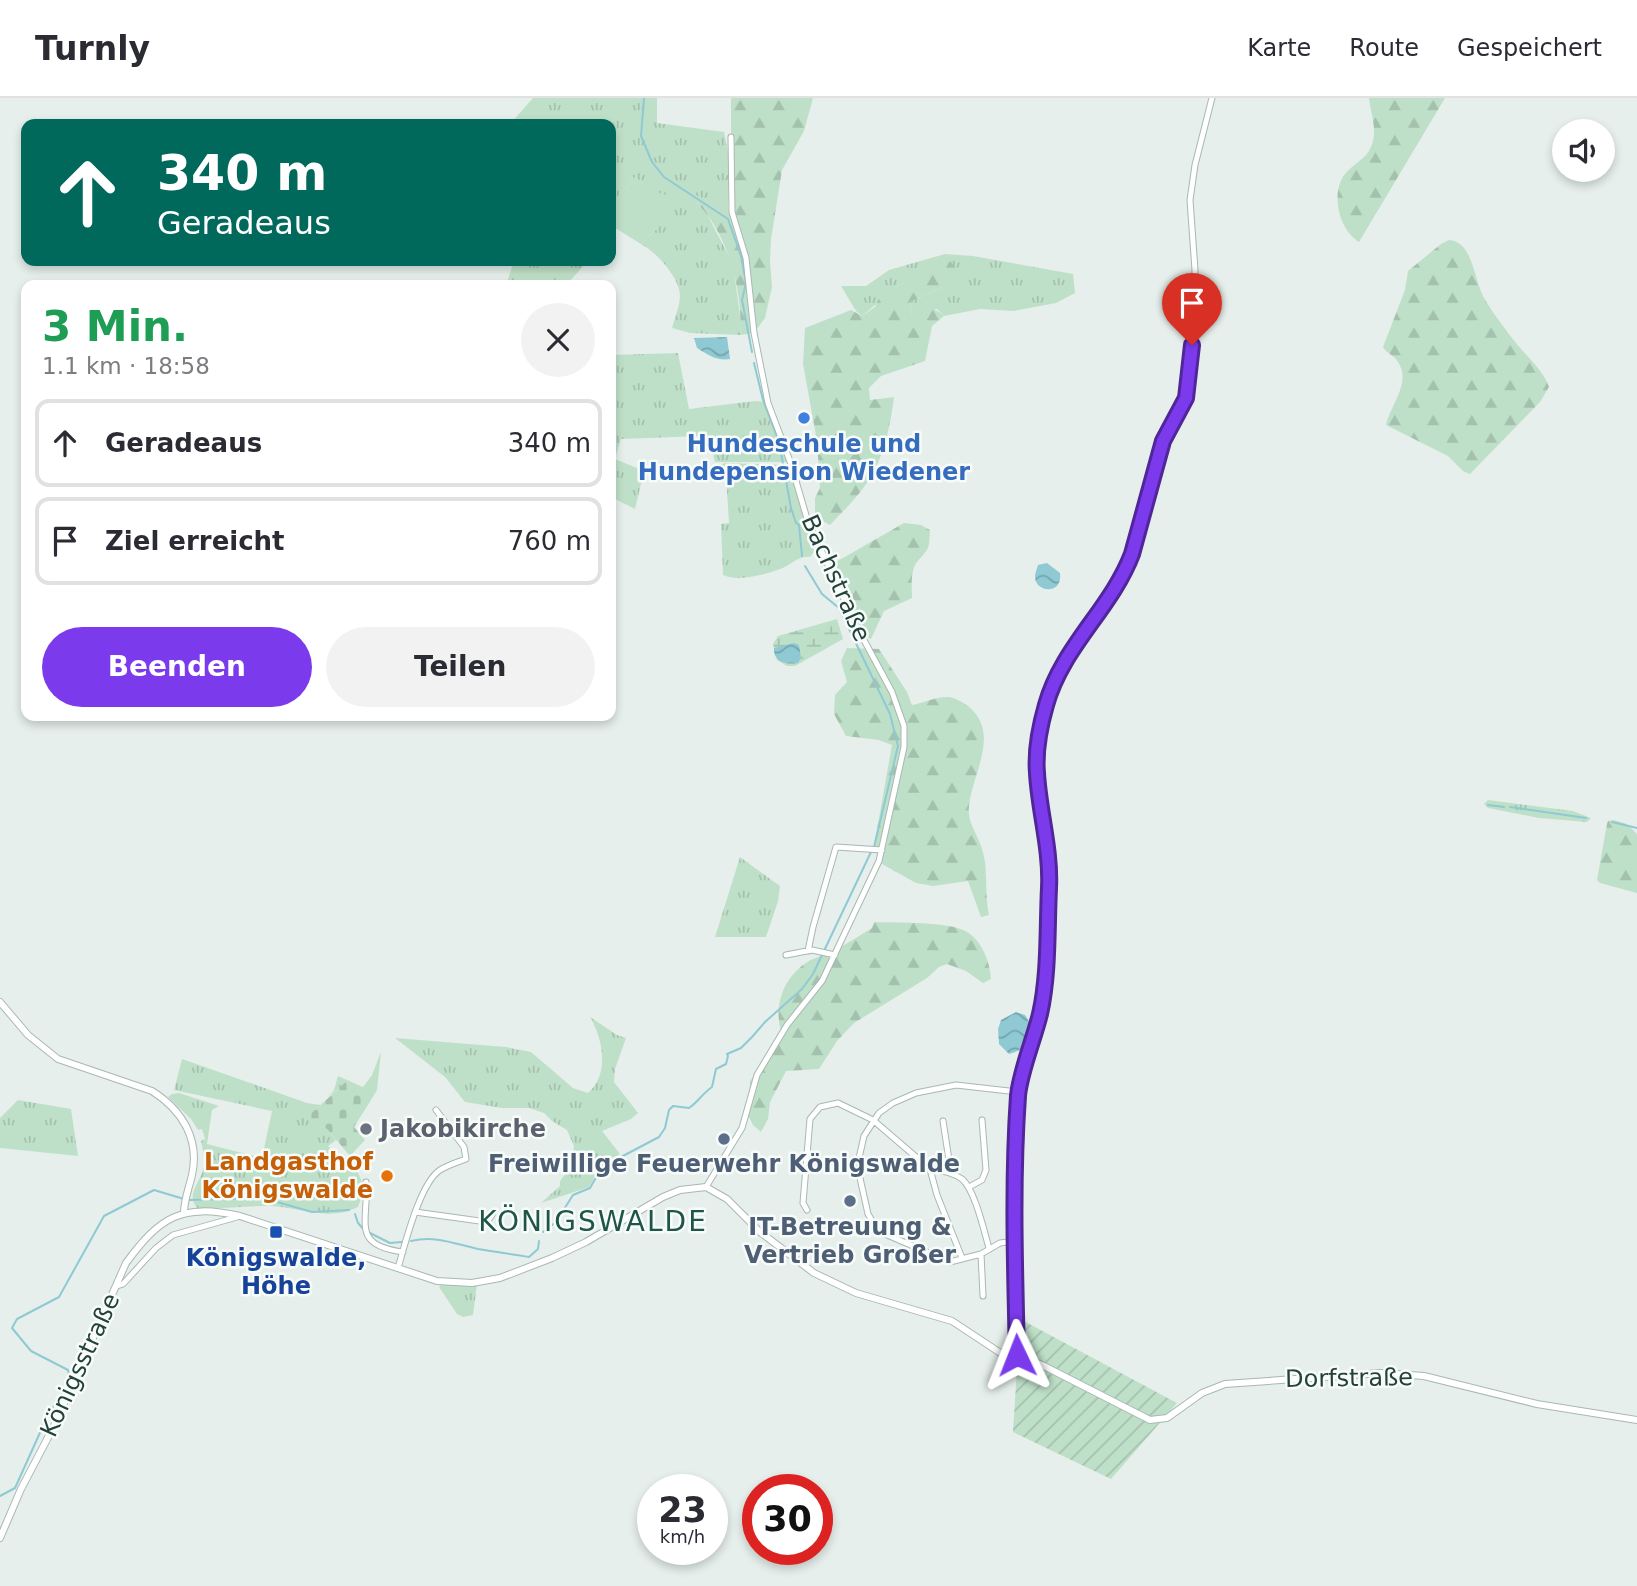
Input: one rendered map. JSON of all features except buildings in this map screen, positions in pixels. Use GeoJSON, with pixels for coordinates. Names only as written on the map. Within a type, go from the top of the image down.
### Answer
{"type":"FeatureCollection","features":[{"type":"Feature","properties":{"kind":"street"},"geometry":{"type":"LineString","coordinates":[[0,1002],[28,1035],[58,1059],[152,1091],[182,1117],[191,1137],[195,1161],[184,1213],[225,1213],[240,1216],[444,1282],[472,1283],[500,1278],[569,1251],[663,1197],[680,1190],[706,1187],[727,1199],[760,1232],[814,1273],[856,1293],[952,1321],[1002,1354],[1017,1355],[1015,1241],[1018,1092],[1043,995],[1049,880],[1048,848],[1037,773],[1037,747],[1051,689],[1061,667],[1129,564],[1163,441],[1186,398],[1191,364],[1195,271],[1190,200],[1195,165],[1212,98]]}},
{"type":"Feature","properties":{"kind":"street","name":"Bachstraße"},"geometry":{"type":"LineString","coordinates":[[706,1187],[741,1128],[757,1075],[788,1025],[822,981],[879,861],[904,747],[904,726],[892,692],[861,635],[808,522],[791,464],[768,403],[754,333],[746,258],[732,212],[731,137]]}},
{"type":"Feature","properties":{"kind":"street"},"geometry":{"type":"LineString","coordinates":[[808,951],[836,847],[880,850]]}},
{"type":"Feature","properties":{"kind":"street"},"geometry":{"type":"LineString","coordinates":[[786,956],[808,951],[835,955]]}},
{"type":"Feature","properties":{"kind":"street"},"geometry":{"type":"LineString","coordinates":[[1015,1241],[1000,1243],[981,1254],[950,1262],[885,1234],[874,1224],[865,1203],[859,1158],[864,1136],[873,1120],[893,1102],[935,1088],[973,1086],[1018,1092]]}},
{"type":"Feature","properties":{"kind":"street"},"geometry":{"type":"LineString","coordinates":[[807,1210],[803,1203],[806,1144],[811,1115],[825,1105],[838,1103],[873,1120],[930,1169],[951,1173],[963,1180],[969,1187],[989,1248]]}},
{"type":"Feature","properties":{"kind":"street"},"geometry":{"type":"LineString","coordinates":[[398,1268],[415,1212],[434,1176],[440,1170],[466,1159],[464,1147],[436,1110]]}},
{"type":"Feature","properties":{"kind":"street"},"geometry":{"type":"LineString","coordinates":[[969,1187],[982,1180],[986,1170],[982,1120]]}},
{"type":"Feature","properties":{"kind":"street"},"geometry":{"type":"LineString","coordinates":[[943,1121],[951,1173]]}},
{"type":"Feature","properties":{"kind":"street"},"geometry":{"type":"LineString","coordinates":[[930,1169],[937,1195],[962,1258]]}},
{"type":"Feature","properties":{"kind":"street"},"geometry":{"type":"LineString","coordinates":[[366,1182],[366,1231],[375,1245],[402,1252]]}},
{"type":"Feature","properties":{"kind":"street"},"geometry":{"type":"LineString","coordinates":[[415,1212],[487,1222],[492,1214]]}},
{"type":"Feature","properties":{"kind":"street","name":"Königsstraße"},"geometry":{"type":"LineString","coordinates":[[0,1538],[9,1513],[53,1428],[126,1263],[164,1220],[184,1213]]}},
{"type":"Feature","properties":{"kind":"street"},"geometry":{"type":"LineString","coordinates":[[117,1286],[123,1284],[149,1255],[173,1235],[240,1216]]}},
{"type":"Feature","properties":{"kind":"street"},"geometry":{"type":"LineString","coordinates":[[981,1254],[983,1296]]}},
{"type":"Feature","properties":{"kind":"street","name":"Dorfstraße"},"geometry":{"type":"LineString","coordinates":[[1017,1355],[1089,1387],[1150,1420],[1167,1418],[1202,1393],[1225,1384],[1381,1373],[1424,1376],[1537,1404],[1637,1420]]}},
{"type":"Feature","properties":{"kind":"green space"},"geometry":{"type":"Polygon","coordinates":[[[533,98],[657,98],[657,123],[724,132],[728,152],[728,210],[688,192],[708,216],[733,264],[740,335],[690,333],[672,328],[680,296],[677,282],[660,259],[641,244],[665,221],[651,190],[635,177],[616,198],[616,119],[514,119],[533,98]]]}},
{"type":"Feature","properties":{"kind":"green space"},"geometry":{"type":"Polygon","coordinates":[[[731,98],[813,98],[804,131],[782,170],[771,239],[772,287],[765,318],[754,333],[740,335],[740,305],[729,257],[716,228],[687,191],[731,211],[731,98]]]}},
{"type":"Feature","properties":{"kind":"green space"},"geometry":{"type":"Polygon","coordinates":[[[1369,98],[1445,98],[1359,242],[1346,229],[1342,220],[1338,191],[1345,174],[1366,155],[1373,141],[1374,129],[1369,98]]]}},
{"type":"Feature","properties":{"kind":"green space"},"geometry":{"type":"Polygon","coordinates":[[[635,177],[651,190],[677,199],[665,221],[641,244],[616,229],[616,198],[635,177]]]}},
{"type":"Feature","properties":{"kind":"green space"},"geometry":{"type":"Polygon","coordinates":[[[1449,240],[1457,242],[1468,254],[1484,298],[1512,338],[1539,369],[1549,387],[1540,402],[1470,474],[1463,471],[1448,456],[1386,425],[1403,378],[1398,362],[1383,347],[1405,290],[1408,271],[1449,240]]]}},
{"type":"Feature","properties":{"kind":"green space"},"geometry":{"type":"Polygon","coordinates":[[[945,254],[973,256],[1073,274],[1075,293],[1056,303],[1014,311],[980,309],[944,316],[937,309],[912,315],[910,302],[943,287],[922,276],[899,285],[862,316],[841,286],[866,286],[889,270],[945,254]]]}},
{"type":"Feature","properties":{"kind":"green space"},"geometry":{"type":"Polygon","coordinates":[[[950,261],[955,267],[953,279],[943,287],[910,302],[912,315],[933,310],[944,316],[932,326],[925,361],[881,376],[869,388],[870,400],[894,397],[885,444],[871,477],[830,525],[815,517],[815,498],[820,488],[817,441],[803,364],[805,328],[851,310],[862,316],[875,307],[881,294],[950,261]]]}},
{"type":"Feature","properties":{"kind":"green space"},"geometry":{"type":"Polygon","coordinates":[[[512,266],[583,266],[571,280],[508,280],[512,266]]]}},
{"type":"Feature","properties":{"kind":"green space"},"geometry":{"type":"Polygon","coordinates":[[[678,353],[689,409],[766,402],[789,462],[715,462],[709,438],[701,436],[621,439],[616,456],[616,355],[678,353]]]}},
{"type":"Feature","properties":{"kind":"green space"},"geometry":{"type":"Polygon","coordinates":[[[616,459],[644,471],[635,509],[616,500],[616,459]]]}},
{"type":"Feature","properties":{"kind":"green space"},"geometry":{"type":"Polygon","coordinates":[[[718,465],[790,465],[813,542],[814,552],[810,557],[802,557],[784,567],[759,575],[736,578],[723,575],[721,524],[729,523],[726,475],[718,465]]]}},
{"type":"Feature","properties":{"kind":"green space"},"geometry":{"type":"Polygon","coordinates":[[[904,523],[921,525],[930,530],[929,546],[913,570],[912,598],[884,611],[871,639],[861,635],[829,566],[904,523]]]}},
{"type":"Feature","properties":{"kind":"green space"},"geometry":{"type":"Polygon","coordinates":[[[837,619],[843,639],[795,666],[787,666],[777,660],[773,644],[778,636],[837,619]]]}},
{"type":"Feature","properties":{"kind":"green space"},"geometry":{"type":"Polygon","coordinates":[[[847,648],[879,649],[907,692],[912,705],[949,697],[968,706],[978,717],[984,740],[969,811],[983,854],[989,915],[981,917],[968,881],[933,886],[916,883],[882,864],[874,846],[892,745],[879,740],[846,736],[834,714],[835,695],[847,682],[841,661],[847,648]]]}},
{"type":"Feature","properties":{"kind":"green space"},"geometry":{"type":"Polygon","coordinates":[[[1488,800],[1573,811],[1591,818],[1587,822],[1539,818],[1488,808],[1484,804],[1488,800]]]}},
{"type":"Feature","properties":{"kind":"green space"},"geometry":{"type":"Polygon","coordinates":[[[1608,821],[1627,824],[1637,834],[1637,893],[1597,880],[1607,824],[1608,821]]]}},
{"type":"Feature","properties":{"kind":"green space"},"geometry":{"type":"Polygon","coordinates":[[[740,857],[780,886],[766,937],[715,937],[740,857]]]}},
{"type":"Feature","properties":{"kind":"green space"},"geometry":{"type":"Polygon","coordinates":[[[874,922],[936,924],[959,928],[977,941],[989,966],[991,979],[983,983],[966,971],[947,964],[854,1023],[837,1041],[819,1069],[786,1071],[770,1102],[768,1119],[761,1132],[753,1125],[748,1115],[750,1081],[765,1062],[781,1031],[780,1001],[787,982],[809,961],[849,942],[872,928],[874,922]]]}},
{"type":"Feature","properties":{"kind":"green space"},"geometry":{"type":"Polygon","coordinates":[[[590,1017],[626,1038],[615,1069],[614,1082],[638,1113],[631,1119],[602,1131],[620,1154],[600,1167],[589,1187],[541,1203],[560,1186],[560,1181],[572,1165],[574,1146],[567,1130],[544,1113],[529,1108],[502,1108],[465,1102],[445,1077],[395,1038],[506,1047],[531,1052],[573,1088],[588,1093],[595,1085],[602,1066],[601,1046],[590,1017]]]}},
{"type":"Feature","properties":{"kind":"green space"},"geometry":{"type":"Polygon","coordinates":[[[381,1052],[377,1090],[371,1100],[347,1082],[328,1097],[334,1090],[338,1076],[363,1087],[372,1075],[381,1052]]]}},
{"type":"Feature","properties":{"kind":"green space"},"geometry":{"type":"Polygon","coordinates":[[[182,1059],[307,1103],[320,1105],[306,1119],[327,1129],[336,1140],[328,1146],[344,1160],[348,1159],[357,1171],[362,1181],[358,1207],[325,1214],[270,1206],[197,1208],[193,1194],[204,1166],[201,1141],[205,1139],[202,1129],[198,1130],[191,1119],[168,1097],[179,1093],[219,1106],[212,1110],[207,1144],[262,1158],[272,1111],[174,1090],[182,1059]]]}},
{"type":"Feature","properties":{"kind":"green space"},"geometry":{"type":"Polygon","coordinates":[[[347,1081],[371,1100],[354,1127],[365,1140],[350,1156],[327,1129],[305,1119],[347,1081]]]}},
{"type":"Feature","properties":{"kind":"green space"},"geometry":{"type":"Polygon","coordinates":[[[18,1100],[71,1109],[78,1156],[0,1148],[0,1118],[18,1100]]]}},
{"type":"Feature","properties":{"kind":"green space"},"geometry":{"type":"Polygon","coordinates":[[[442,1284],[477,1284],[473,1315],[463,1317],[457,1314],[439,1287],[442,1284]]]}},
{"type":"Feature","properties":{"kind":"green space"},"geometry":{"type":"Polygon","coordinates":[[[1020,1319],[1177,1403],[1111,1479],[1013,1432],[1020,1319]]]}},
{"type":"Feature","properties":{"kind":"water"},"geometry":{"type":"Polygon","coordinates":[[[727,337],[730,359],[713,357],[697,348],[694,338],[727,337]]]}},
{"type":"Feature","properties":{"kind":"water"},"geometry":{"type":"Polygon","coordinates":[[[1047,563],[1060,573],[1057,585],[1049,589],[1039,586],[1035,577],[1038,565],[1047,563]]]}},
{"type":"Feature","properties":{"kind":"water"},"geometry":{"type":"Polygon","coordinates":[[[794,643],[799,645],[801,658],[798,663],[785,663],[776,657],[774,648],[794,643]]]}},
{"type":"Feature","properties":{"kind":"water"},"geometry":{"type":"Polygon","coordinates":[[[1016,1012],[1025,1015],[1031,1034],[1027,1044],[1009,1054],[999,1044],[998,1029],[1001,1020],[1016,1012]]]}},
{"type":"Feature","properties":{"kind":"waterway"},"geometry":{"type":"LineString","coordinates":[[644,98],[641,136],[652,162],[664,177],[728,219],[741,256],[746,283],[742,300],[752,352]]}},
{"type":"Feature","properties":{"kind":"waterway"},"geometry":{"type":"LineString","coordinates":[[754,363],[763,400],[779,442],[791,508],[799,525],[802,556]]}},
{"type":"Feature","properties":{"kind":"waterway"},"geometry":{"type":"LineString","coordinates":[[805,566],[822,594],[839,608],[890,714],[898,746],[874,847]]}},
{"type":"Feature","properties":{"kind":"waterway"},"geometry":{"type":"LineString","coordinates":[[1488,805],[1504,807]]}},
{"type":"Feature","properties":{"kind":"waterway"},"geometry":{"type":"LineString","coordinates":[[1510,807],[1586,818]]}},
{"type":"Feature","properties":{"kind":"waterway"},"geometry":{"type":"LineString","coordinates":[[1612,822],[1637,828]]}},
{"type":"Feature","properties":{"kind":"waterway"},"geometry":{"type":"LineString","coordinates":[[543,1232],[556,1222],[573,1195],[590,1188],[602,1167],[659,1137],[665,1128],[669,1110],[673,1106],[689,1108],[695,1103],[712,1087],[716,1069],[726,1064],[727,1054],[741,1048],[802,989],[813,974],[871,852]]}},
{"type":"Feature","properties":{"kind":"waterway"},"geometry":{"type":"LineString","coordinates":[[0,1496],[15,1488],[48,1415],[70,1381],[68,1370],[31,1351],[12,1328],[17,1319],[59,1297],[104,1216],[154,1190],[184,1199]]}},
{"type":"Feature","properties":{"kind":"waterway"},"geometry":{"type":"LineString","coordinates":[[189,1200],[263,1198],[312,1212],[349,1210]]}},
{"type":"Feature","properties":{"kind":"waterway"},"geometry":{"type":"LineString","coordinates":[[355,1214],[365,1231]]}},
{"type":"Feature","properties":{"kind":"waterway"},"geometry":{"type":"LineString","coordinates":[[370,1233],[390,1243],[402,1242]]}},
{"type":"Feature","properties":{"kind":"waterway"},"geometry":{"type":"LineString","coordinates":[[411,1241],[437,1240],[529,1257],[538,1249],[539,1241]]}},
{"type":"Feature","properties":{"kind":"place","name":"Hundeschule und Hundepension Wiedener"},"geometry":{"type":"Point","coordinates":[804,418]}},
{"type":"Feature","properties":{"kind":"place","name":"Jakobikirche"},"geometry":{"type":"Point","coordinates":[366,1129]}},
{"type":"Feature","properties":{"kind":"place","name":"Freiwillige Feuerwehr Königswalde"},"geometry":{"type":"Point","coordinates":[724,1139]}},
{"type":"Feature","properties":{"kind":"place","name":"Landgasthof Königswalde"},"geometry":{"type":"Point","coordinates":[387,1176]}},
{"type":"Feature","properties":{"kind":"place","name":"IT-Betreuung & Vertrieb Großer"},"geometry":{"type":"Point","coordinates":[850,1201]}},
{"type":"Feature","properties":{"kind":"place","name":"Königswalde, Höhe"},"geometry":{"type":"Point","coordinates":[276,1232]}},
{"type":"Feature","properties":{"kind":"district","name":"KÖNIGSWALDE"},"geometry":{"type":"Point","coordinates":[593,1221]}},
{"type":"Feature","properties":{"kind":"route"},"geometry":{"type":"LineString","coordinates":[[1017,1355],[1015,1241],[1018,1092],[1042,1005],[1049,880],[1048,848],[1039,798],[1037,747],[1045,705],[1055,678],[1125,572],[1132,554],[1163,441],[1186,398],[1192,345]]}}]}
